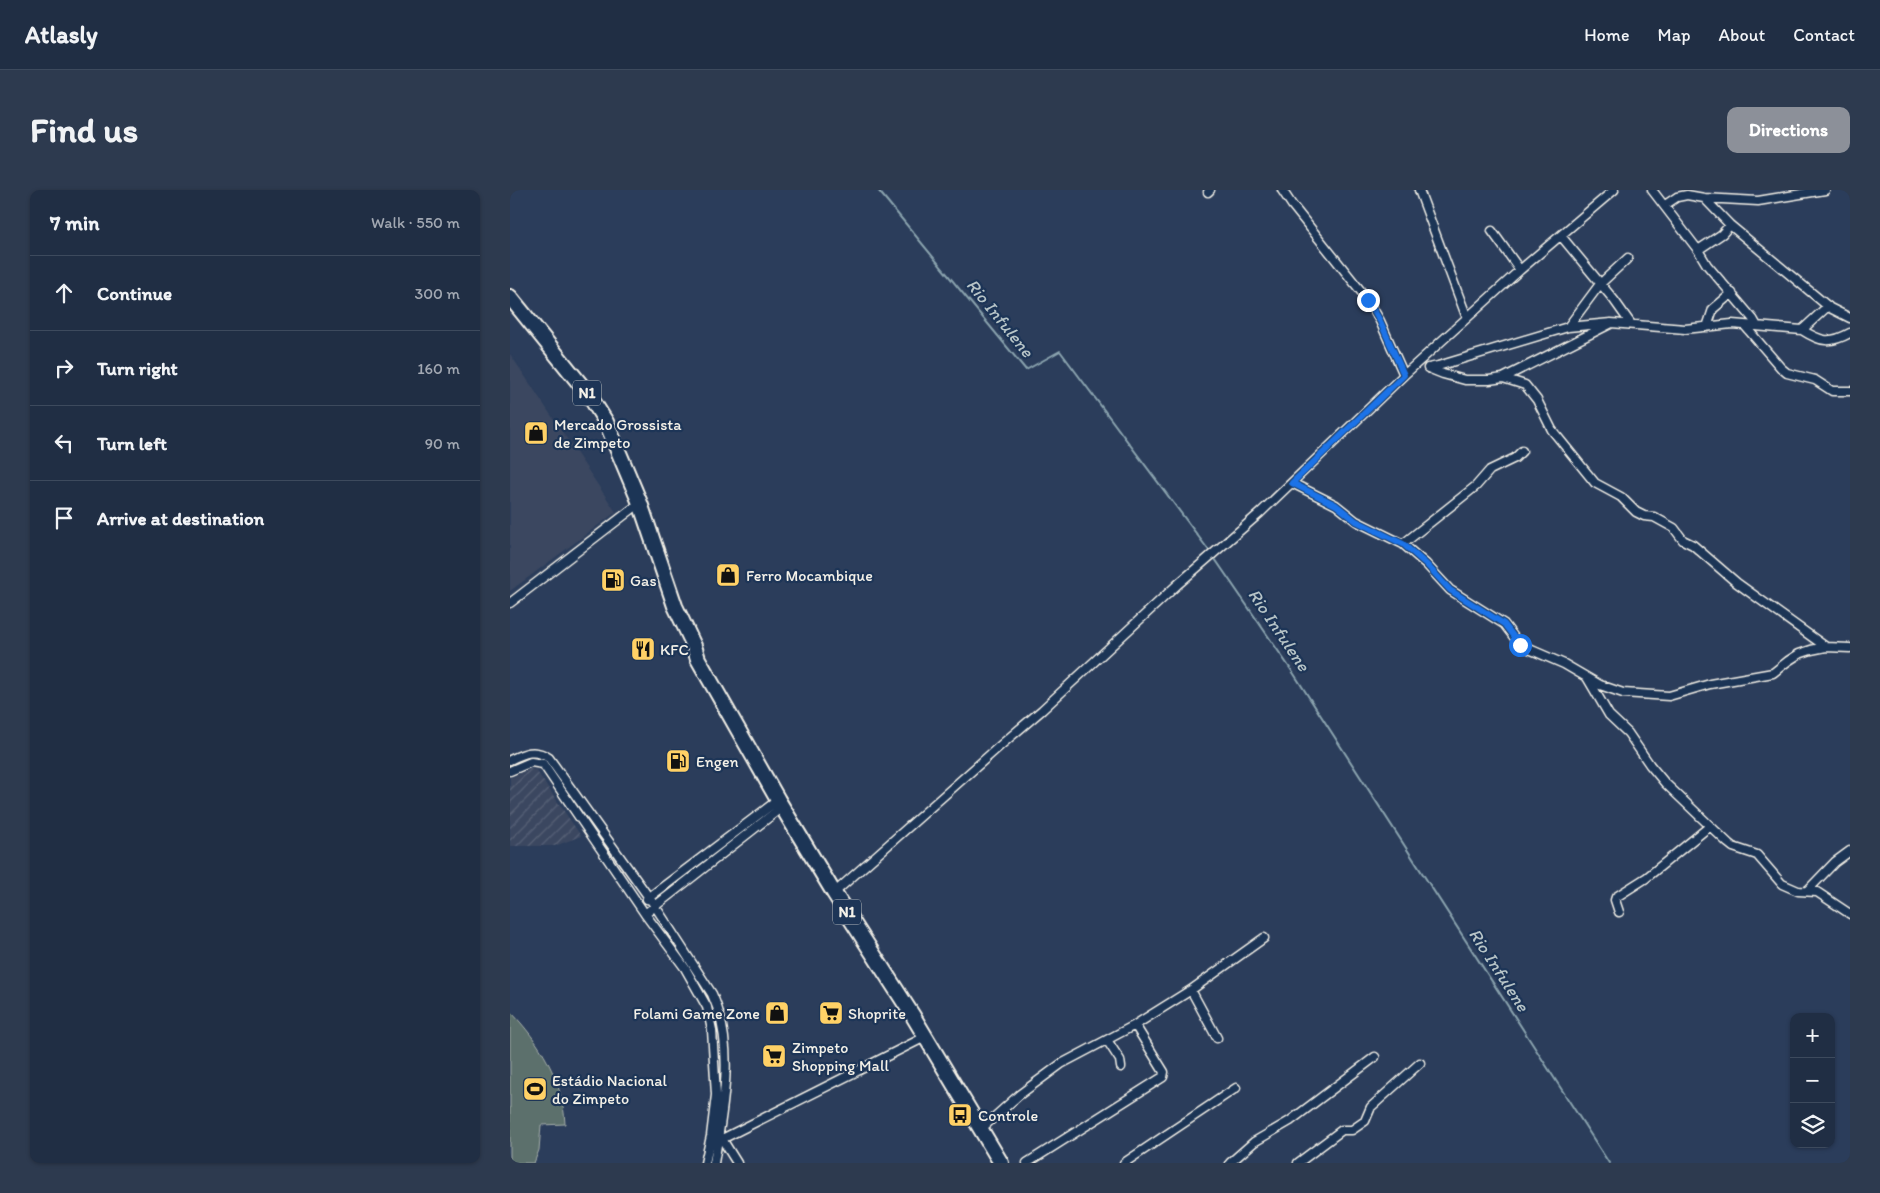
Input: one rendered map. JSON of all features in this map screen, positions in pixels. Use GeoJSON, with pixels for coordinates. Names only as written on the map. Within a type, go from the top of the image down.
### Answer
{"type":"FeatureCollection","features":[{"type":"Feature","properties":{"kind":"highway","name":"N1"},"geometry":{"type":"LineString","coordinates":[[510,297],[598,409],[618,447],[640,503],[675,606],[696,653],[780,803],[834,893],[913,1016],[1001,1163]]}},
{"type":"Feature","properties":{"kind":"street"},"geometry":{"type":"LineString","coordinates":[[1282,190],[1368,300],[1380,321],[1404,375]]}},
{"type":"Feature","properties":{"kind":"street"},"geometry":{"type":"LineString","coordinates":[[1418,190],[1467,318]]}},
{"type":"Feature","properties":{"kind":"street"},"geometry":{"type":"LineString","coordinates":[[834,893],[1042,710],[1177,585],[1292,483],[1404,375],[1520,270],[1614,190]]}},
{"type":"Feature","properties":{"kind":"street"},"geometry":{"type":"LineString","coordinates":[[1652,190],[1665,205],[1707,265],[1732,293],[1757,326]]}},
{"type":"Feature","properties":{"kind":"street"},"geometry":{"type":"LineString","coordinates":[[1708,198],[1720,190]]}},
{"type":"Feature","properties":{"kind":"street"},"geometry":{"type":"LineString","coordinates":[[1665,205],[1677,197],[1687,195],[1758,201],[1825,190]]}},
{"type":"Feature","properties":{"kind":"street"},"geometry":{"type":"LineString","coordinates":[[1708,198],[1730,225],[1828,306],[1850,318]]}},
{"type":"Feature","properties":{"kind":"street"},"geometry":{"type":"LineString","coordinates":[[1698,250],[1722,234],[1730,225]]}},
{"type":"Feature","properties":{"kind":"street"},"geometry":{"type":"LineString","coordinates":[[1492,232],[1520,270]]}},
{"type":"Feature","properties":{"kind":"street"},"geometry":{"type":"LineString","coordinates":[[1561,236],[1631,324]]}},
{"type":"Feature","properties":{"kind":"street"},"geometry":{"type":"LineString","coordinates":[[1568,327],[1600,284],[1628,258]]}},
{"type":"Feature","properties":{"kind":"street"},"geometry":{"type":"LineString","coordinates":[[1707,327],[1713,309],[1732,293]]}},
{"type":"Feature","properties":{"kind":"street"},"geometry":{"type":"LineString","coordinates":[[1802,330],[1828,306]]}},
{"type":"Feature","properties":{"kind":"street"},"geometry":{"type":"LineString","coordinates":[[1503,378],[1525,368],[1550,353],[1597,332],[1611,323]]}},
{"type":"Feature","properties":{"kind":"street"},"geometry":{"type":"LineString","coordinates":[[1428,368],[1504,348],[1568,327],[1611,323],[1685,329],[1732,324],[1757,326],[1802,330],[1815,338],[1831,341],[1850,333]]}},
{"type":"Feature","properties":{"kind":"street"},"geometry":{"type":"LineString","coordinates":[[1745,326],[1781,368],[1788,373],[1815,380],[1832,391],[1850,391]]}},
{"type":"Feature","properties":{"kind":"street"},"geometry":{"type":"LineString","coordinates":[[1417,364],[1465,380],[1503,378],[1525,385],[1537,400],[1552,430],[1595,483],[1621,497],[1636,512],[1644,516],[1654,517],[1674,528],[1683,540],[1693,545],[1737,583],[1826,647]]}},
{"type":"Feature","properties":{"kind":"street"},"geometry":{"type":"LineString","coordinates":[[1525,368],[1525,385]]}},
{"type":"Feature","properties":{"kind":"street"},"geometry":{"type":"LineString","coordinates":[[1403,544],[1476,486],[1490,470],[1514,458],[1522,451]]}},
{"type":"Feature","properties":{"kind":"street"},"geometry":{"type":"LineString","coordinates":[[1292,483],[1336,505],[1356,521],[1403,544],[1426,564],[1450,590],[1504,624],[1520,645],[1569,667],[1588,679],[1623,693],[1669,696],[1710,684],[1767,675],[1773,673],[1799,654],[1826,647],[1850,648]]}},
{"type":"Feature","properties":{"kind":"street"},"geometry":{"type":"LineString","coordinates":[[510,603],[640,503]]}},
{"type":"Feature","properties":{"kind":"street"},"geometry":{"type":"LineString","coordinates":[[1588,679],[1606,710],[1628,733],[1650,765],[1733,847],[1757,855],[1782,884],[1790,889],[1819,893],[1850,914]]}},
{"type":"Feature","properties":{"kind":"street"},"geometry":{"type":"LineString","coordinates":[[510,760],[529,752],[543,754],[549,758],[649,897],[697,970],[719,1010],[724,1035],[725,1090],[720,1139],[714,1163]]}},
{"type":"Feature","properties":{"kind":"street"},"geometry":{"type":"LineString","coordinates":[[510,771],[531,762],[543,764],[639,906],[694,982],[707,1007],[710,1018],[716,1095],[711,1136],[705,1163]]}},
{"type":"Feature","properties":{"kind":"street"},"geometry":{"type":"LineString","coordinates":[[639,906],[780,803]]}},
{"type":"Feature","properties":{"kind":"street"},"geometry":{"type":"LineString","coordinates":[[645,914],[780,803]]}},
{"type":"Feature","properties":{"kind":"street"},"geometry":{"type":"LineString","coordinates":[[1619,912],[1615,900],[1616,897],[1646,878],[1710,826]]}},
{"type":"Feature","properties":{"kind":"street"},"geometry":{"type":"LineString","coordinates":[[1807,891],[1835,862],[1850,851]]}},
{"type":"Feature","properties":{"kind":"street"},"geometry":{"type":"LineString","coordinates":[[981,1129],[1020,1095],[1061,1064],[1135,1025],[1191,990],[1264,938]]}},
{"type":"Feature","properties":{"kind":"street"},"geometry":{"type":"LineString","coordinates":[[1191,990],[1217,1038]]}},
{"type":"Feature","properties":{"kind":"street"},"geometry":{"type":"LineString","coordinates":[[1027,1163],[1163,1077],[1164,1072],[1135,1025]]}},
{"type":"Feature","properties":{"kind":"street"},"geometry":{"type":"LineString","coordinates":[[720,1139],[925,1037]]}},
{"type":"Feature","properties":{"kind":"street"},"geometry":{"type":"LineString","coordinates":[[1107,1040],[1120,1060],[1121,1067]]}},
{"type":"Feature","properties":{"kind":"street"},"geometry":{"type":"LineString","coordinates":[[1230,1163],[1254,1142],[1290,1121],[1375,1057]]}},
{"type":"Feature","properties":{"kind":"street"},"geometry":{"type":"LineString","coordinates":[[1298,1163],[1342,1130],[1352,1130],[1365,1121],[1372,1107],[1420,1064]]}},
{"type":"Feature","properties":{"kind":"street"},"geometry":{"type":"LineString","coordinates":[[1124,1163],[1236,1088]]}},
{"type":"Feature","properties":{"kind":"street"},"geometry":{"type":"LineString","coordinates":[[720,1139],[737,1163]]}},
{"type":"Feature","properties":{"kind":"shaded area","name":"Mercado Grossista de Zimpeto"},"geometry":{"type":"Polygon","coordinates":[[[510,354],[616,512],[510,591],[510,354]]]}},
{"type":"Feature","properties":{"kind":"shaded area"},"geometry":{"type":"Polygon","coordinates":[[[531,769],[536,770],[581,836],[555,846],[510,846],[510,778],[531,769]]]}},
{"type":"Feature","properties":{"kind":"green space","name":"Estádio Nacional do Zimpeto"},"geometry":{"type":"Polygon","coordinates":[[[510,1011],[531,1036],[548,1063],[560,1092],[563,1108],[565,1124],[541,1125],[539,1150],[534,1163],[510,1163],[510,1011]]]}},
{"type":"Feature","properties":{"kind":"waterway","name":"Rio Infulene"},"geometry":{"type":"LineString","coordinates":[[878,190],[1026,370],[1060,351],[1210,552]]}},
{"type":"Feature","properties":{"kind":"waterway","name":"Rio Infulene"},"geometry":{"type":"LineString","coordinates":[[1213,556],[1294,674],[1609,1163]]}},
{"type":"Feature","properties":{"kind":"place","name":"Mercado Grossista de Zimpeto"},"geometry":{"type":"Point","coordinates":[536,433]}},
{"type":"Feature","properties":{"kind":"place","name":"Ferro Mocambique"},"geometry":{"type":"Point","coordinates":[728,575]}},
{"type":"Feature","properties":{"kind":"place","name":"Gas"},"geometry":{"type":"Point","coordinates":[613,580]}},
{"type":"Feature","properties":{"kind":"place","name":"KFC"},"geometry":{"type":"Point","coordinates":[643,649]}},
{"type":"Feature","properties":{"kind":"place","name":"Engen"},"geometry":{"type":"Point","coordinates":[678,761]}},
{"type":"Feature","properties":{"kind":"place","name":"Folami Game Zone"},"geometry":{"type":"Point","coordinates":[777,1013]}},
{"type":"Feature","properties":{"kind":"place","name":"Shoprite"},"geometry":{"type":"Point","coordinates":[831,1013]}},
{"type":"Feature","properties":{"kind":"place","name":"Zimpeto Shopping Mall"},"geometry":{"type":"Point","coordinates":[774,1056]}},
{"type":"Feature","properties":{"kind":"place","name":"Estádio Nacional do Zimpeto"},"geometry":{"type":"Point","coordinates":[535,1089]}},
{"type":"Feature","properties":{"kind":"place","name":"Controle"},"geometry":{"type":"Point","coordinates":[960,1115]}},
{"type":"Feature","properties":{"kind":"route"},"geometry":{"type":"LineString","coordinates":[[1368,300],[1380,321],[1404,375],[1292,483],[1336,505],[1356,521],[1403,544],[1426,564],[1450,590],[1504,624],[1520,645]]}}]}
